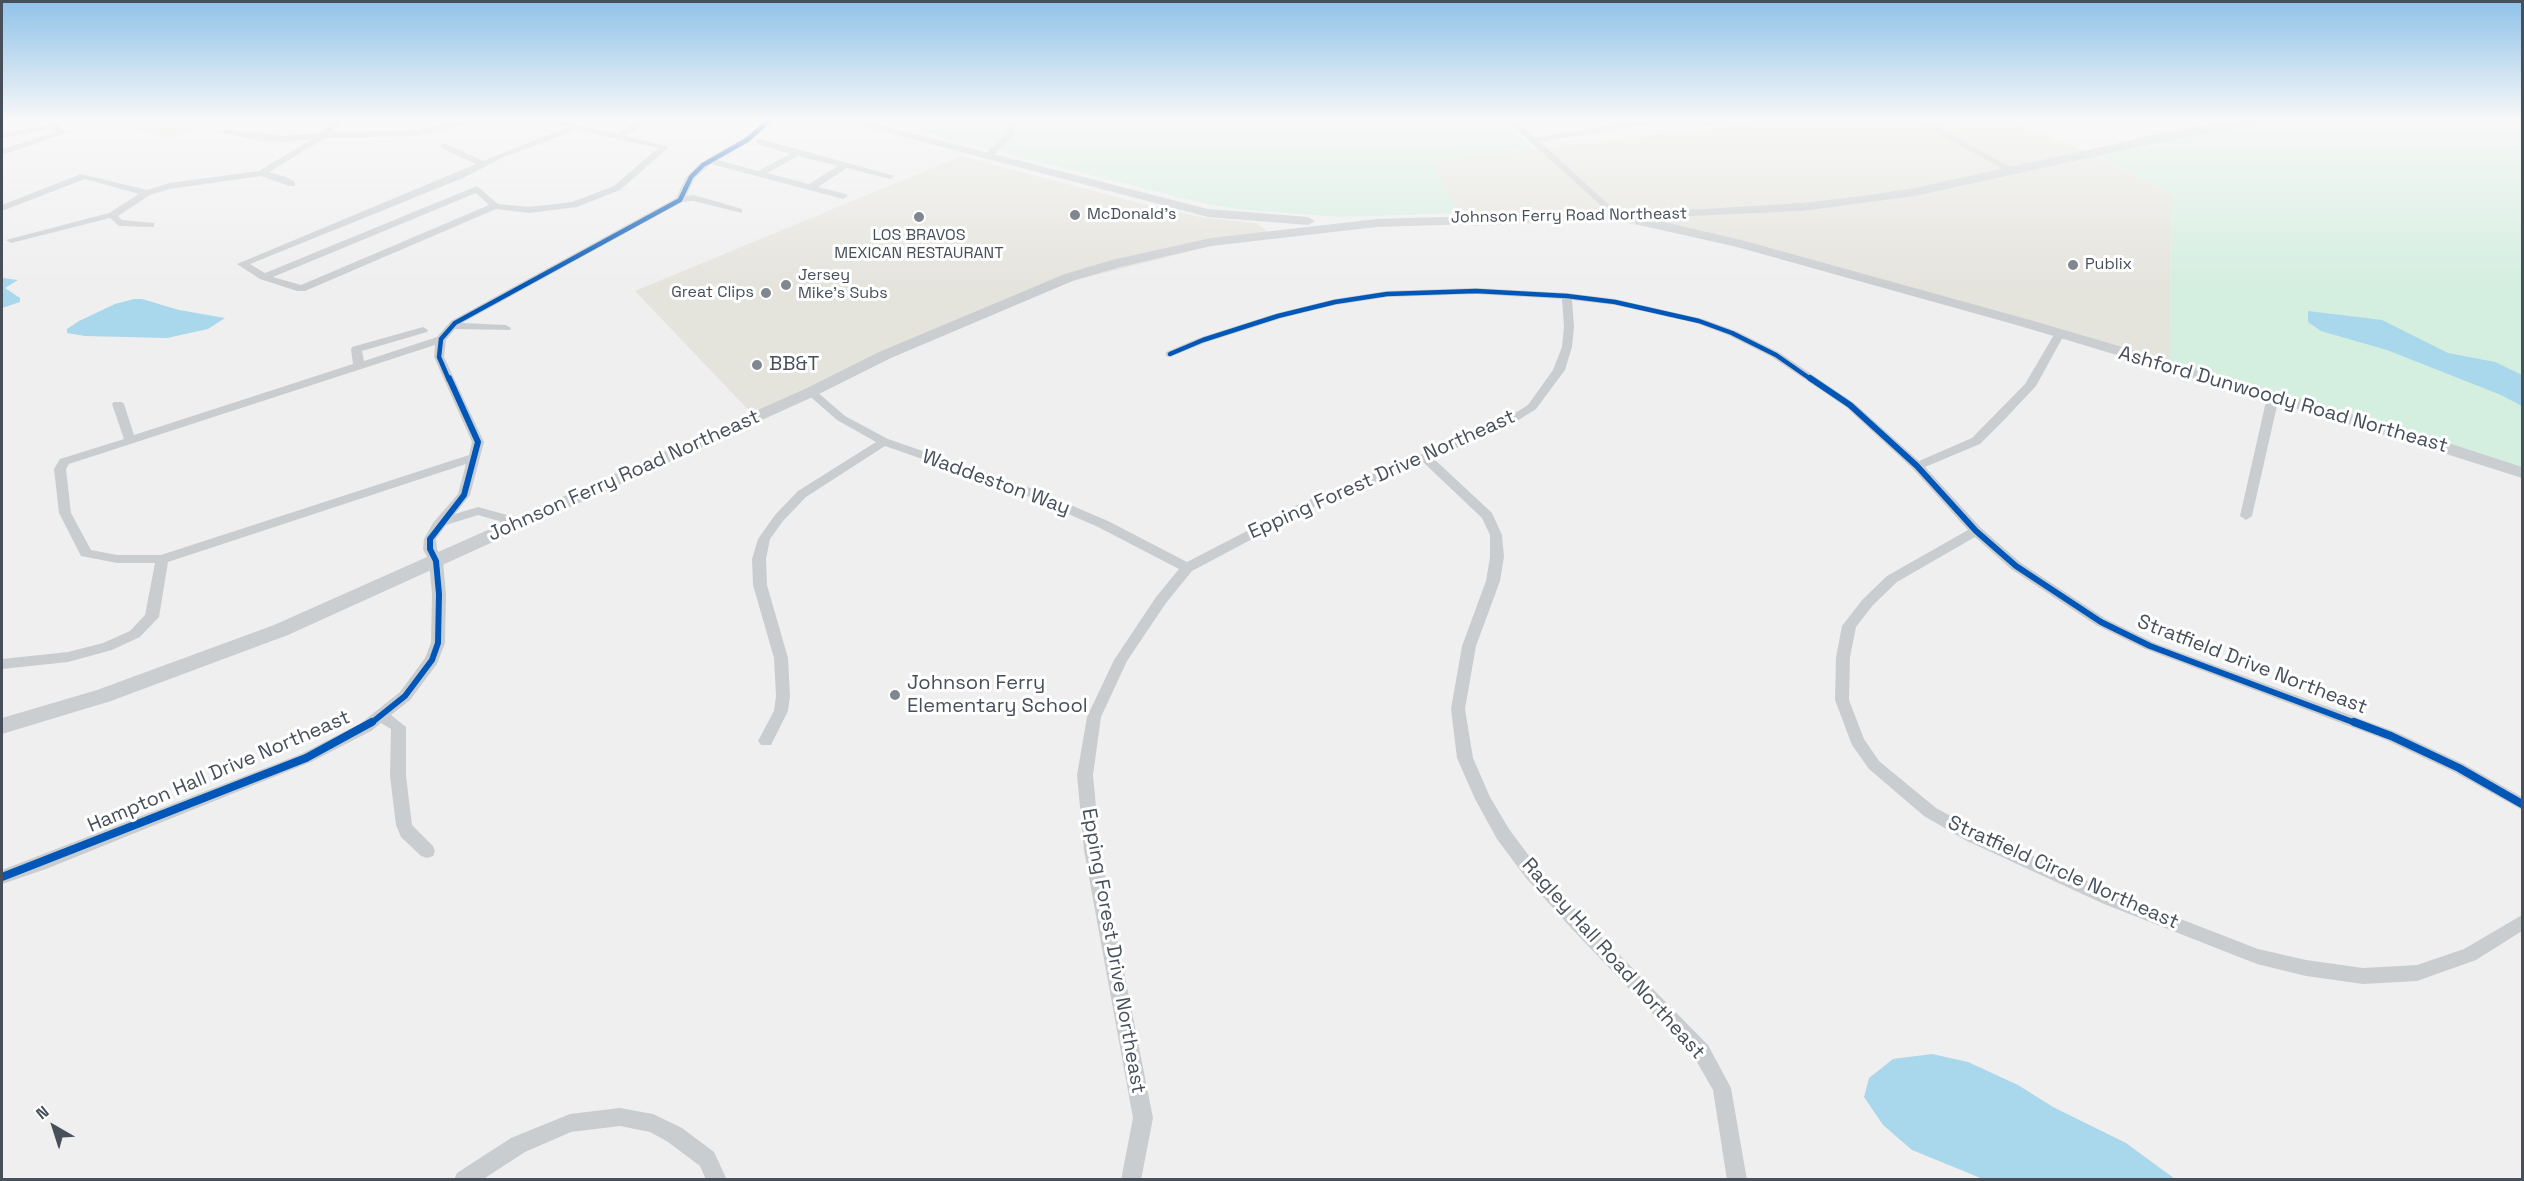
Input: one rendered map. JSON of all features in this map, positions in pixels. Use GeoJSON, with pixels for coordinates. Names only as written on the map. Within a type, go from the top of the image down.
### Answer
{"type":"FeatureCollection","features":[{"type":"Feature","properties":{"kind":"main road"},"geometry":{"type":"LineString","coordinates":[[1058,175],[1208,213],[1280,220],[1377,223]]}},
{"type":"Feature","properties":{"kind":"main road","name":"Johnson Ferry Road Northeast"},"geometry":{"type":"LineString","coordinates":[[2,726],[104,696],[225,652],[436,561],[811,392],[885,355],[1070,277],[1117,263],[1211,242],[1377,223],[1802,207],[1915,192],[1998,175]]}},
{"type":"Feature","properties":{"kind":"main road"},"geometry":{"type":"LineString","coordinates":[[1208,213],[1228,225],[1226,232],[1211,242]]}},
{"type":"Feature","properties":{"kind":"main road","name":"Ashford Dunwoody Road Northeast"},"geometry":{"type":"LineString","coordinates":[[1615,215],[1740,244],[2025,323],[2427,441],[2523,473]]}},
{"type":"Feature","properties":{"kind":"main road"},"geometry":{"type":"LineString","coordinates":[[1249,237],[1266,231],[1280,220]]}},
{"type":"Feature","properties":{"kind":"street"},"geometry":{"type":"LineString","coordinates":[[11,240],[112,215],[147,193],[170,186],[246,175]]}},
{"type":"Feature","properties":{"kind":"street"},"geometry":{"type":"LineString","coordinates":[[269,175],[292,184]]}},
{"type":"Feature","properties":{"kind":"street"},"geometry":{"type":"LineString","coordinates":[[495,206],[460,176],[242,264],[264,277],[301,289],[495,206],[529,210],[574,205],[617,188],[632,175]]}},
{"type":"Feature","properties":{"kind":"street"},"geometry":{"type":"LineString","coordinates":[[475,457],[162,559],[117,559],[86,553],[65,513],[60,469],[64,462],[441,339],[452,326],[682,196],[693,175]]}},
{"type":"Feature","properties":{"kind":"street"},"geometry":{"type":"LineString","coordinates":[[763,175],[843,196]]}},
{"type":"Feature","properties":{"kind":"street"},"geometry":{"type":"LineString","coordinates":[[809,188],[830,175]]}},
{"type":"Feature","properties":{"kind":"street"},"geometry":{"type":"LineString","coordinates":[[1571,175],[1615,215]]}},
{"type":"Feature","properties":{"kind":"street"},"geometry":{"type":"LineString","coordinates":[[2,208],[84,176],[147,193]]}},
{"type":"Feature","properties":{"kind":"street"},"geometry":{"type":"LineString","coordinates":[[264,277],[477,189]]}},
{"type":"Feature","properties":{"kind":"street"},"geometry":{"type":"LineString","coordinates":[[682,196],[739,211]]}},
{"type":"Feature","properties":{"kind":"street"},"geometry":{"type":"LineString","coordinates":[[112,215],[119,223],[151,225]]}},
{"type":"Feature","properties":{"kind":"street","name":"Stratfield Drive Northeast"},"geometry":{"type":"LineString","coordinates":[[1170,354],[1203,340],[1278,316],[1335,302],[1387,294],[1476,291],[1567,296],[1657,310],[1699,321],[1732,333],[1776,355],[1817,380],[1850,405],[1917,466],[1976,531],[2016,566],[2102,622],[2150,646],[2391,736],[2459,768],[2523,804]]}},
{"type":"Feature","properties":{"kind":"street","name":"Epping Forest Drive Northeast"},"geometry":{"type":"LineString","coordinates":[[1131,1179],[1143,1118],[1092,850],[1085,775],[1094,717],[1121,660],[1161,600],[1186,568],[1303,507],[1505,424],[1532,407],[1559,370],[1567,347],[1569,327],[1567,296]]}},
{"type":"Feature","properties":{"kind":"street"},"geometry":{"type":"LineString","coordinates":[[452,326],[506,328]]}},
{"type":"Feature","properties":{"kind":"street"},"geometry":{"type":"LineString","coordinates":[[359,366],[357,349],[423,330]]}},
{"type":"Feature","properties":{"kind":"street"},"geometry":{"type":"LineString","coordinates":[[1917,466],[1976,441],[2001,417],[2030,386],[2051,332]]}},
{"type":"Feature","properties":{"kind":"street"},"geometry":{"type":"LineString","coordinates":[[441,339],[439,357],[478,442],[464,495],[443,522]]}},
{"type":"Feature","properties":{"kind":"street","name":"Waddeston Way"},"geometry":{"type":"LineString","coordinates":[[811,392],[841,418],[884,442],[990,476],[1046,499],[1103,524],[1186,568]]}},
{"type":"Feature","properties":{"kind":"street"},"geometry":{"type":"LineString","coordinates":[[2246,516],[2273,397]]}},
{"type":"Feature","properties":{"kind":"street"},"geometry":{"type":"LineString","coordinates":[[118,404],[130,440]]}},
{"type":"Feature","properties":{"kind":"street"},"geometry":{"type":"LineString","coordinates":[[766,741],[781,711],[783,696],[781,658],[760,585],[759,559],[764,539],[779,518],[802,494],[884,442]]}},
{"type":"Feature","properties":{"kind":"street","name":"Ragley Hall Road Northeast"},"geometry":{"type":"LineString","coordinates":[[1426,458],[1488,516],[1496,535],[1497,557],[1493,581],[1469,646],[1458,710],[1466,758],[1483,799],[1503,834],[1532,873],[1701,1051],[1722,1088],[1737,1179]]}},
{"type":"Feature","properties":{"kind":"street"},"geometry":{"type":"LineString","coordinates":[[464,495],[478,511]]}},
{"type":"Feature","properties":{"kind":"street"},"geometry":{"type":"LineString","coordinates":[[443,522],[478,511],[503,518],[511,527]]}},
{"type":"Feature","properties":{"kind":"street","name":"Hampton Hall Drive Northeast"},"geometry":{"type":"LineString","coordinates":[[2,876],[61,856],[306,758],[344,740],[382,716],[405,696],[421,677],[432,660],[438,643],[439,594],[436,561],[430,549],[430,539],[443,522]]}},
{"type":"Feature","properties":{"kind":"street","name":"Stratfield Circle Northeast"},"geometry":{"type":"LineString","coordinates":[[1976,531],[1892,579],[1868,602],[1849,626],[1843,657],[1842,700],[1857,741],[1874,765],[1930,812],[1973,836],[2110,899],[2257,956],[2306,968],[2363,976],[2417,973],[2470,955],[2523,922]]}},
{"type":"Feature","properties":{"kind":"street"},"geometry":{"type":"LineString","coordinates":[[2,664],[68,657],[106,647],[135,634],[152,617],[162,559]]}},
{"type":"Feature","properties":{"kind":"street"},"geometry":{"type":"LineString","coordinates":[[382,716],[399,727],[398,776],[404,825],[414,840],[427,851]]}},
{"type":"Feature","properties":{"kind":"street"},"geometry":{"type":"LineString","coordinates":[[464,1179],[518,1145],[570,1123],[620,1117],[653,1123],[675,1135],[707,1159],[717,1179]]}},
{"type":"Feature","properties":{"kind":"shaded area"},"geometry":{"type":"Polygon","coordinates":[[[915,175],[1033,175],[1200,217],[1256,223],[1273,235],[1222,243],[1069,282],[917,344],[756,418],[635,291],[915,175]]]}},
{"type":"Feature","properties":{"kind":"shaded area"},"geometry":{"type":"Polygon","coordinates":[[[1438,175],[2134,175],[2171,193],[2170,364],[1743,246],[1616,221],[1472,226],[1458,213],[1438,175]]]}},
{"type":"Feature","properties":{"kind":"green space"},"geometry":{"type":"Polygon","coordinates":[[[1092,175],[1438,175],[1458,213],[1342,217],[1246,210],[1207,204],[1092,175]]]}},
{"type":"Feature","properties":{"kind":"green space"},"geometry":{"type":"Polygon","coordinates":[[[2134,175],[2522,175],[2522,475],[2441,447],[2170,364],[2171,193],[2134,175]]]}},
{"type":"Feature","properties":{"kind":"water"},"geometry":{"type":"Polygon","coordinates":[[[2,278],[18,280],[5,288],[20,298],[20,302],[2,308],[2,278]]]}},
{"type":"Feature","properties":{"kind":"water"},"geometry":{"type":"Polygon","coordinates":[[[134,299],[225,318],[208,329],[167,338],[85,336],[67,333],[67,329],[79,321],[115,304],[134,299]]]}},
{"type":"Feature","properties":{"kind":"water"},"geometry":{"type":"Polygon","coordinates":[[[2308,311],[2382,320],[2448,353],[2495,362],[2522,375],[2522,406],[2501,395],[2387,350],[2321,331],[2308,322],[2308,311]]]}},
{"type":"Feature","properties":{"kind":"water"},"geometry":{"type":"Polygon","coordinates":[[[1932,1054],[1968,1062],[2018,1085],[2053,1107],[2126,1143],[2175,1179],[1983,1179],[1912,1150],[1883,1125],[1864,1097],[1869,1078],[1893,1059],[1932,1054]]]}},
{"type":"Feature","properties":{"kind":"cycle path"},"geometry":{"type":"LineString","coordinates":[[2,877],[306,758],[366,727],[405,696],[432,660],[438,643],[439,594],[436,561],[430,549],[430,539],[464,495],[478,442],[439,357],[441,339],[455,323],[680,200],[693,175]]}},
{"type":"Feature","properties":{"kind":"cycle path"},"geometry":{"type":"LineString","coordinates":[[1170,354],[1203,340],[1278,316],[1335,302],[1387,294],[1476,291],[1567,296],[1615,302],[1699,321],[1732,333],[1776,355],[1850,405],[1917,466],[1976,531],[2016,566],[2101,622],[2150,646],[2391,736],[2459,768],[2522,804]]}},
{"type":"Feature","properties":{"kind":"place","name":"McDonald's"},"geometry":{"type":"Point","coordinates":[1075,215]}},
{"type":"Feature","properties":{"kind":"place","name":"LOS BRAVOS MEXICAN RESTAURANT"},"geometry":{"type":"Point","coordinates":[919,217]}},
{"type":"Feature","properties":{"kind":"place","name":"Publix"},"geometry":{"type":"Point","coordinates":[2073,265]}},
{"type":"Feature","properties":{"kind":"place","name":"Jersey Mike's Subs"},"geometry":{"type":"Point","coordinates":[786,285]}},
{"type":"Feature","properties":{"kind":"place","name":"Great Clips"},"geometry":{"type":"Point","coordinates":[766,293]}},
{"type":"Feature","properties":{"kind":"place","name":"BB&T"},"geometry":{"type":"Point","coordinates":[757,365]}},
{"type":"Feature","properties":{"kind":"place","name":"Johnson Ferry Elementary School"},"geometry":{"type":"Point","coordinates":[895,695]}}]}
